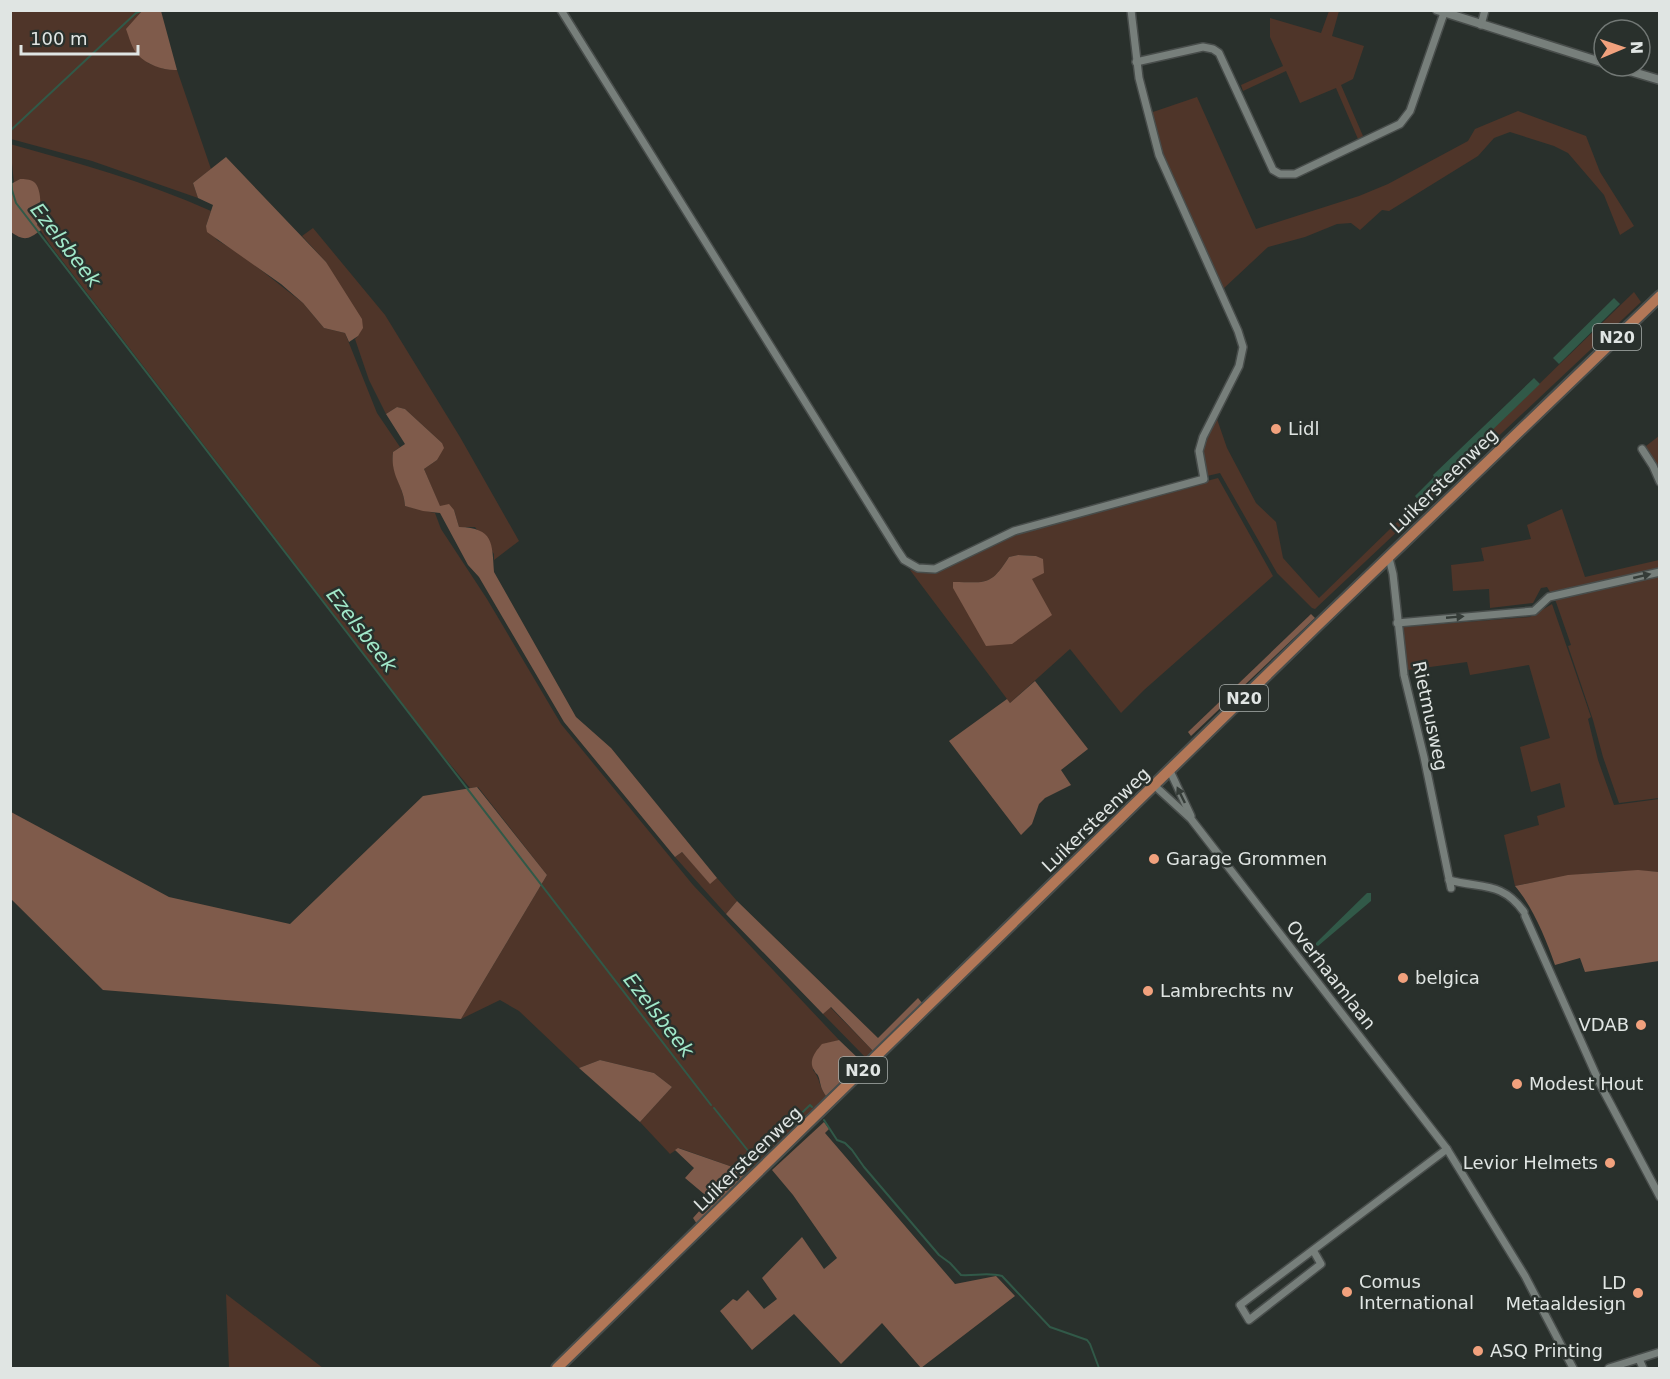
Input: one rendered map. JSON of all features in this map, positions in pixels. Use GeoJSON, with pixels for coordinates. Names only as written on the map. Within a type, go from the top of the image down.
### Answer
{"type":"FeatureCollection","features":[{"type":"Feature","properties":{"kind":"main road","name":"Luikersteenweg"},"geometry":{"type":"LineString","coordinates":[[557,1368],[1659,296]]}},
{"type":"Feature","properties":{"kind":"street"},"geometry":{"type":"LineString","coordinates":[[561,10],[904,560],[918,568],[935,569],[995,538],[1024,528],[1204,479],[1198,451],[1239,366],[1243,347],[1238,331],[1159,154],[1139,78],[1131,10]]}},
{"type":"Feature","properties":{"kind":"street"},"geometry":{"type":"LineString","coordinates":[[1481,25],[1485,10]]}},
{"type":"Feature","properties":{"kind":"street"},"geometry":{"type":"LineString","coordinates":[[1136,62],[1203,47],[1219,53],[1273,170],[1280,174],[1295,174],[1400,124],[1410,111],[1441,12],[1592,59]]}},
{"type":"Feature","properties":{"kind":"street"},"geometry":{"type":"LineString","coordinates":[[1642,449],[1653,466],[1659,482]]}},
{"type":"Feature","properties":{"kind":"street","name":"Rietmusweg"},"geometry":{"type":"LineString","coordinates":[[1389,558],[1393,574],[1404,675],[1424,757],[1451,888]]}},
{"type":"Feature","properties":{"kind":"street"},"geometry":{"type":"LineString","coordinates":[[1397,622],[1534,610],[1548,597],[1659,572]]}},
{"type":"Feature","properties":{"kind":"street","name":"Overhaamlaan"},"geometry":{"type":"LineString","coordinates":[[1170,771],[1191,819]]}},
{"type":"Feature","properties":{"kind":"street","name":"Overhaamlaan"},"geometry":{"type":"LineString","coordinates":[[1155,786],[1191,819],[1448,1149],[1525,1276],[1573,1368]]}},
{"type":"Feature","properties":{"kind":"street"},"geometry":{"type":"LineString","coordinates":[[1449,880],[1492,887],[1504,892],[1515,900],[1525,914],[1600,1086],[1659,1197]]}},
{"type":"Feature","properties":{"kind":"street"},"geometry":{"type":"LineString","coordinates":[[1313,1250],[1321,1264],[1249,1320],[1240,1305],[1313,1250],[1448,1149]]}},
{"type":"Feature","properties":{"kind":"street"},"geometry":{"type":"LineString","coordinates":[[1610,1368],[1659,1352]]}},
{"type":"Feature","properties":{"kind":"street"},"geometry":{"type":"LineString","coordinates":[[1639,1359],[1643,1368]]}},
{"type":"Feature","properties":{"kind":"shaded area"},"geometry":{"type":"Polygon","coordinates":[[[11,11],[142,11],[148,63],[164,69],[177,70],[211,169],[193,183],[198,198],[92,161],[11,139],[11,11]]]}},
{"type":"Feature","properties":{"kind":"shaded area"},"geometry":{"type":"Polygon","coordinates":[[[142,11],[161,11],[177,70],[151,64],[142,59],[134,50],[126,29],[142,11]]]}},
{"type":"Feature","properties":{"kind":"shaded area"},"geometry":{"type":"Polygon","coordinates":[[[1329,11],[1339,11],[1332,36],[1364,46],[1353,79],[1341,85],[1363,136],[1358,139],[1336,88],[1300,103],[1286,71],[1243,91],[1241,85],[1283,66],[1270,37],[1270,18],[1321,33],[1329,11]]]}},
{"type":"Feature","properties":{"kind":"shaded area"},"geometry":{"type":"Polygon","coordinates":[[[1197,97],[1256,229],[1359,196],[1388,184],[1468,141],[1475,129],[1518,111],[1586,136],[1600,172],[1634,226],[1620,235],[1604,195],[1568,153],[1554,146],[1510,132],[1494,138],[1478,156],[1389,211],[1382,210],[1360,230],[1351,223],[1337,224],[1305,237],[1268,247],[1222,290],[1160,151],[1150,113],[1197,97]]]}},
{"type":"Feature","properties":{"kind":"shaded area"},"geometry":{"type":"Polygon","coordinates":[[[10,144],[137,182],[211,211],[206,226],[217,240],[242,255],[303,303],[324,328],[345,333],[377,413],[400,447],[393,452],[393,466],[405,506],[435,513],[441,529],[487,599],[561,724],[693,885],[839,1040],[826,1044],[813,1070],[826,1096],[747,1172],[679,1148],[670,1154],[640,1122],[672,1087],[654,1073],[600,1060],[579,1068],[519,1011],[500,1000],[461,1019],[547,875],[478,787],[470,788],[439,751],[51,246],[37,225],[40,219],[41,202],[20,179],[14,183],[10,144]]]}},
{"type":"Feature","properties":{"kind":"shaded area"},"geometry":{"type":"Polygon","coordinates":[[[226,157],[326,262],[362,319],[363,328],[358,336],[349,342],[345,333],[324,328],[303,303],[281,284],[207,232],[206,226],[213,205],[198,198],[193,183],[226,157]]]}},
{"type":"Feature","properties":{"kind":"shaded area"},"geometry":{"type":"Polygon","coordinates":[[[20,179],[34,182],[40,196],[37,225],[41,230],[26,238],[11,232],[11,184],[20,179]]]}},
{"type":"Feature","properties":{"kind":"shaded area"},"geometry":{"type":"Polygon","coordinates":[[[313,228],[385,315],[460,437],[519,541],[494,560],[494,554],[475,527],[459,527],[454,510],[440,507],[424,469],[437,460],[442,443],[405,409],[397,407],[386,414],[369,380],[355,339],[358,336],[326,262],[302,236],[313,228]]]}},
{"type":"Feature","properties":{"kind":"shaded area"},"geometry":{"type":"Polygon","coordinates":[[[1634,292],[1641,302],[1315,609],[1277,573],[1220,473],[1207,476],[1201,451],[1217,419],[1227,448],[1256,503],[1276,522],[1283,558],[1319,598],[1634,292]]]}},
{"type":"Feature","properties":{"kind":"shaded area"},"geometry":{"type":"Polygon","coordinates":[[[1614,298],[1620,304],[1559,364],[1553,358],[1614,298]]]}},
{"type":"Feature","properties":{"kind":"shaded area"},"geometry":{"type":"Polygon","coordinates":[[[1534,378],[1540,384],[1419,501],[1415,496],[1434,477],[1433,475],[1534,378]]]}},
{"type":"Feature","properties":{"kind":"shaded area"},"geometry":{"type":"Polygon","coordinates":[[[397,407],[405,409],[442,443],[444,448],[437,460],[424,469],[440,506],[449,504],[454,510],[459,527],[479,530],[489,539],[493,553],[494,572],[576,717],[611,748],[717,878],[710,884],[682,852],[675,857],[564,722],[479,577],[468,565],[440,513],[405,506],[393,468],[393,452],[405,444],[386,414],[397,407]]]}},
{"type":"Feature","properties":{"kind":"shaded area"},"geometry":{"type":"Polygon","coordinates":[[[1659,436],[1659,480],[1646,446],[1659,436]]]}},
{"type":"Feature","properties":{"kind":"shaded area"},"geometry":{"type":"Polygon","coordinates":[[[1218,478],[1273,576],[1121,713],[1070,649],[1010,703],[910,570],[936,571],[1016,532],[1218,478]],[[1036,556],[1009,557],[992,578],[980,582],[953,582],[953,588],[1032,578],[1042,559],[1036,556]]]}},
{"type":"Feature","properties":{"kind":"shaded area"},"geometry":{"type":"Polygon","coordinates":[[[1562,509],[1585,577],[1659,560],[1659,798],[1619,803],[1568,646],[1571,645],[1556,602],[1547,587],[1541,588],[1533,603],[1490,608],[1489,589],[1453,591],[1451,565],[1484,561],[1481,548],[1531,539],[1527,525],[1562,509]]]}},
{"type":"Feature","properties":{"kind":"shaded area"},"geometry":{"type":"Polygon","coordinates":[[[1036,556],[1043,559],[1044,573],[1032,579],[1052,615],[1012,644],[986,646],[953,588],[953,582],[986,581],[997,574],[1009,557],[1036,556]]]}},
{"type":"Feature","properties":{"kind":"shaded area"},"geometry":{"type":"Polygon","coordinates":[[[1552,604],[1591,717],[1588,719],[1598,760],[1614,805],[1659,799],[1659,872],[1623,871],[1587,874],[1515,886],[1504,835],[1539,825],[1537,816],[1565,807],[1560,783],[1531,792],[1520,747],[1550,738],[1529,665],[1470,675],[1467,662],[1408,670],[1402,627],[1530,617],[1552,604]]]}},
{"type":"Feature","properties":{"kind":"shaded area"},"geometry":{"type":"Polygon","coordinates":[[[1311,614],[1315,618],[1191,736],[1188,732],[1311,614]]]}},
{"type":"Feature","properties":{"kind":"shaded area"},"geometry":{"type":"Polygon","coordinates":[[[1035,681],[1088,749],[1061,770],[1071,785],[1045,798],[1039,804],[1032,824],[1021,835],[949,741],[1007,699],[1010,703],[1035,681]]]}},
{"type":"Feature","properties":{"kind":"shaded area"},"geometry":{"type":"Polygon","coordinates":[[[477,787],[547,875],[461,1019],[103,990],[11,899],[11,812],[169,897],[290,924],[423,796],[477,787]]]}},
{"type":"Feature","properties":{"kind":"shaded area"},"geometry":{"type":"Polygon","coordinates":[[[682,852],[710,883],[717,878],[737,901],[726,914],[675,857],[682,852]]]}},
{"type":"Feature","properties":{"kind":"shaded area"},"geometry":{"type":"Polygon","coordinates":[[[1638,870],[1659,872],[1659,961],[1585,972],[1580,958],[1555,965],[1533,913],[1515,886],[1568,875],[1638,870]]]}},
{"type":"Feature","properties":{"kind":"shaded area"},"geometry":{"type":"Polygon","coordinates":[[[1367,893],[1371,893],[1371,901],[1318,946],[1316,945],[1316,943],[1367,893]]]}},
{"type":"Feature","properties":{"kind":"shaded area"},"geometry":{"type":"Polygon","coordinates":[[[737,901],[878,1038],[918,998],[923,1004],[873,1051],[831,1007],[823,1014],[726,914],[737,901]]]}},
{"type":"Feature","properties":{"kind":"shaded area"},"geometry":{"type":"Polygon","coordinates":[[[830,1007],[873,1051],[866,1058],[823,1014],[830,1007]]]}},
{"type":"Feature","properties":{"kind":"shaded area"},"geometry":{"type":"Polygon","coordinates":[[[839,1040],[862,1062],[826,1096],[812,1066],[812,1059],[822,1044],[839,1040]]]}},
{"type":"Feature","properties":{"kind":"shaded area"},"geometry":{"type":"Polygon","coordinates":[[[600,1060],[654,1073],[672,1087],[640,1122],[579,1068],[600,1060]]]}},
{"type":"Feature","properties":{"kind":"shaded area"},"geometry":{"type":"Polygon","coordinates":[[[824,1122],[829,1129],[825,1133],[955,1284],[996,1276],[1015,1296],[921,1368],[882,1323],[841,1364],[794,1314],[752,1350],[720,1311],[733,1299],[737,1301],[748,1290],[764,1309],[777,1299],[762,1278],[802,1237],[824,1269],[837,1258],[793,1195],[772,1170],[824,1122]]]}},
{"type":"Feature","properties":{"kind":"shaded area"},"geometry":{"type":"Polygon","coordinates":[[[678,1148],[747,1172],[697,1224],[693,1218],[710,1199],[685,1178],[694,1168],[675,1150],[678,1148]]]}},
{"type":"Feature","properties":{"kind":"shaded area"},"geometry":{"type":"Polygon","coordinates":[[[226,1294],[323,1368],[229,1368],[226,1294]]]}},
{"type":"Feature","properties":{"kind":"waterway","name":"Ezelsbeek"},"geometry":{"type":"LineString","coordinates":[[10,131],[136,13],[143,10]]}},
{"type":"Feature","properties":{"kind":"waterway","name":"Ezelsbeek"},"geometry":{"type":"LineString","coordinates":[[10,164],[12,190],[16,203],[711,1105]]}},
{"type":"Feature","properties":{"kind":"waterway","name":"Ezelsbeek"},"geometry":{"type":"LineString","coordinates":[[714,1108],[753,1157],[756,1157],[810,1105],[812,1107]]}},
{"type":"Feature","properties":{"kind":"waterway","name":"Ezelsbeek"},"geometry":{"type":"LineString","coordinates":[[824,1120],[837,1140],[845,1143],[852,1150],[939,1255],[961,1275],[1002,1276],[1050,1327],[1087,1340],[1099,1368]]}},
{"type":"Feature","properties":{"kind":"place","name":"Lidl"},"geometry":{"type":"Point","coordinates":[1276,429]}},
{"type":"Feature","properties":{"kind":"place","name":"Garage Grommen"},"geometry":{"type":"Point","coordinates":[1154,859]}},
{"type":"Feature","properties":{"kind":"place","name":"belgica"},"geometry":{"type":"Point","coordinates":[1403,978]}},
{"type":"Feature","properties":{"kind":"place","name":"Lambrechts nv"},"geometry":{"type":"Point","coordinates":[1148,991]}},
{"type":"Feature","properties":{"kind":"place","name":"VDAB"},"geometry":{"type":"Point","coordinates":[1641,1025]}},
{"type":"Feature","properties":{"kind":"place","name":"Modest Hout"},"geometry":{"type":"Point","coordinates":[1517,1084]}},
{"type":"Feature","properties":{"kind":"place","name":"Levior Helmets"},"geometry":{"type":"Point","coordinates":[1610,1163]}},
{"type":"Feature","properties":{"kind":"place","name":"Comus International"},"geometry":{"type":"Point","coordinates":[1347,1292]}},
{"type":"Feature","properties":{"kind":"place","name":"LD Metaaldesign"},"geometry":{"type":"Point","coordinates":[1638,1293]}},
{"type":"Feature","properties":{"kind":"place","name":"ASQ Printing"},"geometry":{"type":"Point","coordinates":[1478,1351]}}]}
